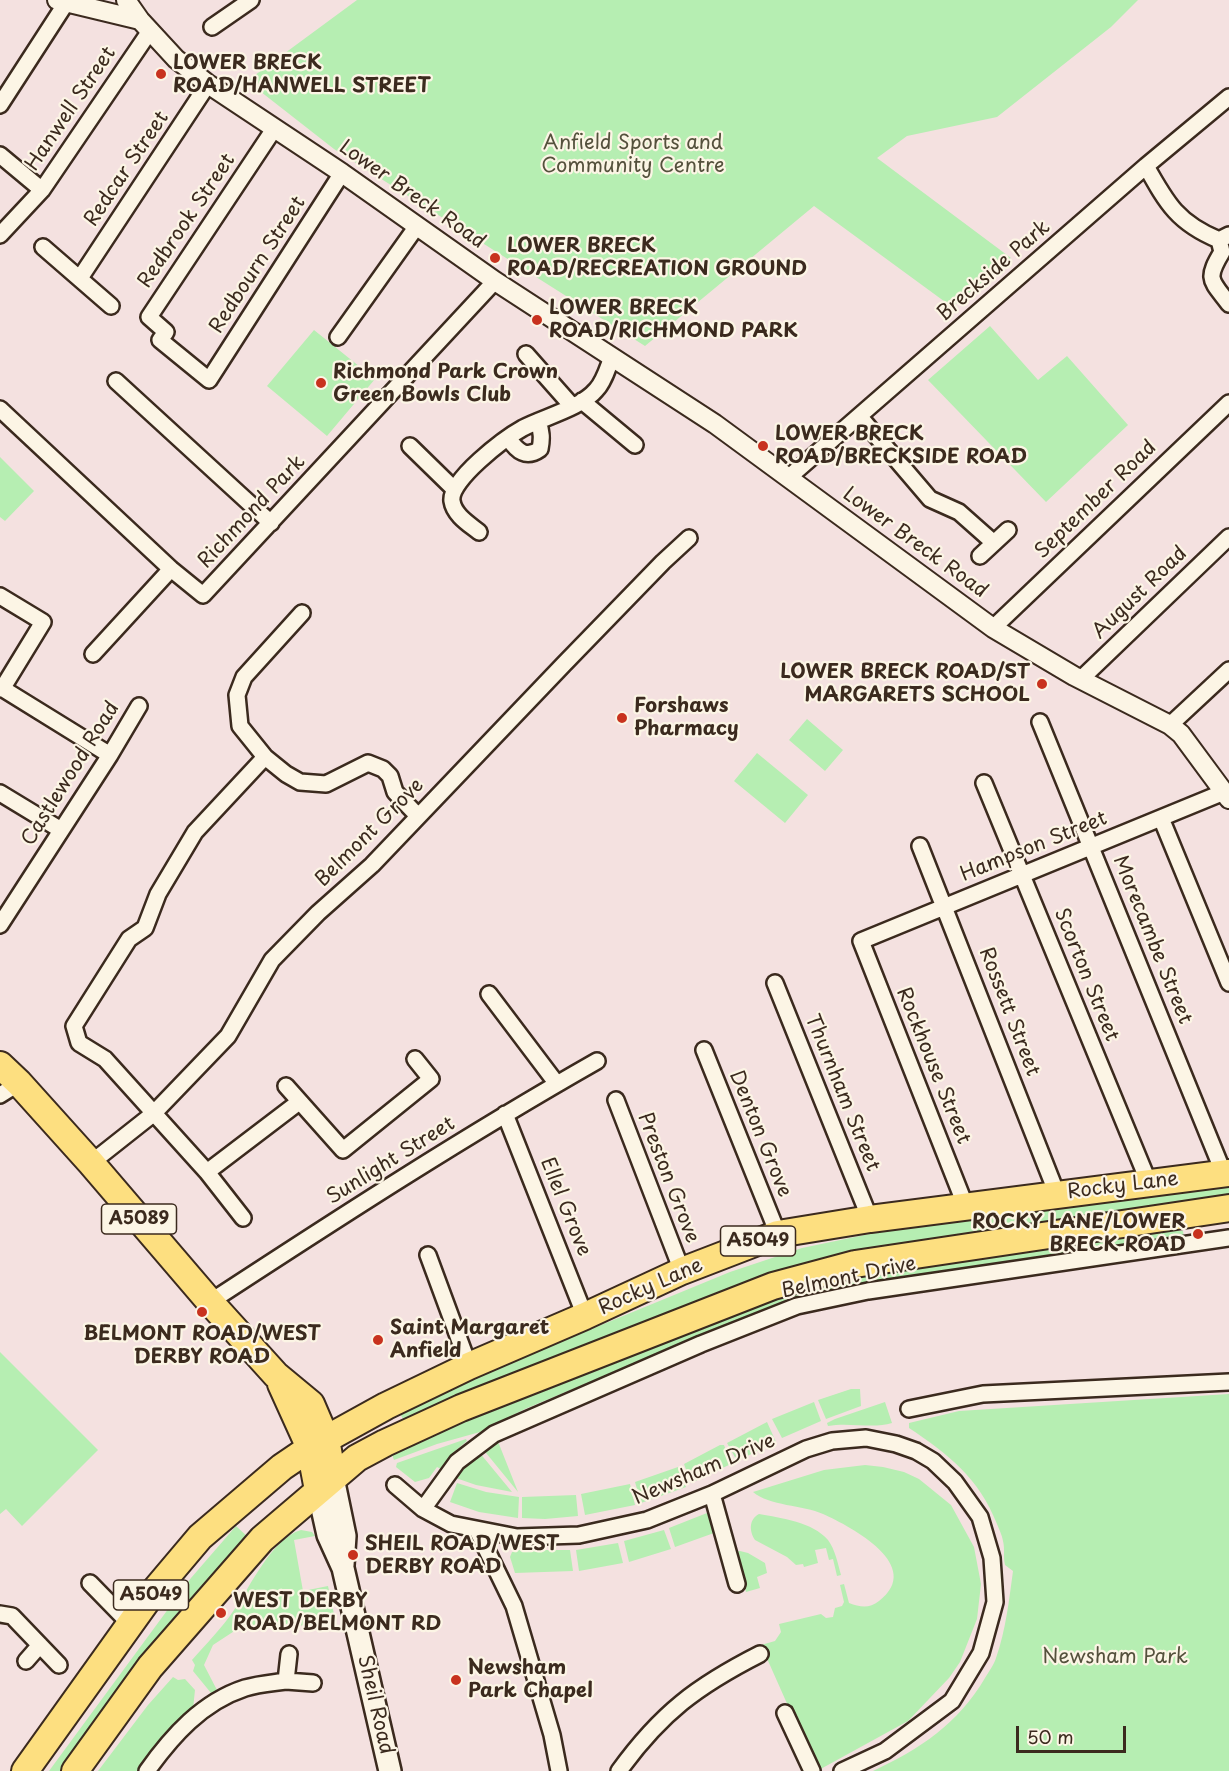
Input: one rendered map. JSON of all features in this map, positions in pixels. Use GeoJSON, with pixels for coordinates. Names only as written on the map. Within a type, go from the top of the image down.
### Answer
{"type":"FeatureCollection","features":[{"type":"Feature","properties":{"kind":"highway","name":"A5089"},"geometry":{"type":"LineString","coordinates":[[0,1065],[9,1089],[91,1163],[276,1375],[318,1443]]}},
{"type":"Feature","properties":{"kind":"highway","name":"Rocky Lane"},"geometry":{"type":"LineString","coordinates":[[318,1443],[386,1406],[469,1366],[682,1271],[778,1234],[1057,1194],[1227,1174]]}},
{"type":"Feature","properties":{"kind":"highway","name":"Rocky Lane"},"geometry":{"type":"LineString","coordinates":[[325,1484],[357,1458],[461,1408],[773,1286],[855,1264],[1229,1208]]}},
{"type":"Feature","properties":{"kind":"highway"},"geometry":{"type":"LineString","coordinates":[[318,1443],[325,1484]]}},
{"type":"Feature","properties":{"kind":"highway","name":"A5049"},"geometry":{"type":"LineString","coordinates":[[25,1771],[151,1595],[200,1537],[282,1467],[318,1443]]}},
{"type":"Feature","properties":{"kind":"highway","name":"A5049"},"geometry":{"type":"LineString","coordinates":[[75,1771],[164,1650],[262,1539],[325,1484]]}},
{"type":"Feature","properties":{"kind":"main road","name":"Sheil Road"},"geometry":{"type":"LineString","coordinates":[[325,1484],[328,1534],[343,1568],[390,1771]]}},
{"type":"Feature","properties":{"kind":"street","name":"Lower Breck Road"},"geometry":{"type":"LineString","coordinates":[[126,0],[145,26],[177,59],[208,84],[342,173],[495,281],[715,424],[993,628],[1081,679],[1170,725],[1181,734],[1226,796]]}},
{"type":"Feature","properties":{"kind":"street"},"geometry":{"type":"LineString","coordinates":[[213,27],[251,0]]}},
{"type":"Feature","properties":{"kind":"street"},"geometry":{"type":"LineString","coordinates":[[0,105],[62,1],[145,26]]}},
{"type":"Feature","properties":{"kind":"street","name":"Hanwell Street"},"geometry":{"type":"LineString","coordinates":[[0,235],[42,190],[145,26]]}},
{"type":"Feature","properties":{"kind":"street","name":"Redcar Street"},"geometry":{"type":"LineString","coordinates":[[80,278],[208,84]]}},
{"type":"Feature","properties":{"kind":"street","name":"Breckside Park"},"geometry":{"type":"LineString","coordinates":[[788,478],[1146,166],[1229,97]]}},
{"type":"Feature","properties":{"kind":"street","name":"Redbrook Street"},"geometry":{"type":"LineString","coordinates":[[209,380],[160,340],[166,332],[149,317],[274,129]]}},
{"type":"Feature","properties":{"kind":"street"},"geometry":{"type":"LineString","coordinates":[[0,155],[42,190]]}},
{"type":"Feature","properties":{"kind":"street"},"geometry":{"type":"LineString","coordinates":[[1146,166],[1167,203],[1199,232],[1224,238],[1222,252],[1212,269],[1212,281],[1229,304]]}},
{"type":"Feature","properties":{"kind":"street","name":"Redbourn Street"},"geometry":{"type":"LineString","coordinates":[[209,380],[342,173]]}},
{"type":"Feature","properties":{"kind":"street"},"geometry":{"type":"LineString","coordinates":[[338,337],[417,226]]}},
{"type":"Feature","properties":{"kind":"street"},"geometry":{"type":"LineString","coordinates":[[44,247],[111,306]]}},
{"type":"Feature","properties":{"kind":"street","name":"Richmond Park"},"geometry":{"type":"LineString","coordinates":[[0,409],[171,569],[203,595],[495,281]]}},
{"type":"Feature","properties":{"kind":"street"},"geometry":{"type":"LineString","coordinates":[[526,354],[577,404],[636,445]]}},
{"type":"Feature","properties":{"kind":"street"},"geometry":{"type":"LineString","coordinates":[[479,531],[462,518],[452,501],[454,489],[463,477],[484,457],[521,429],[577,404],[597,390],[612,357]]}},
{"type":"Feature","properties":{"kind":"street"},"geometry":{"type":"LineString","coordinates":[[116,381],[271,523]]}},
{"type":"Feature","properties":{"kind":"street","name":"September Road"},"geometry":{"type":"LineString","coordinates":[[993,628],[1229,403]]}},
{"type":"Feature","properties":{"kind":"street"},"geometry":{"type":"LineString","coordinates":[[860,417],[930,499],[959,512],[994,543]]}},
{"type":"Feature","properties":{"kind":"street"},"geometry":{"type":"LineString","coordinates":[[509,439],[516,449],[525,454],[533,454],[540,449],[542,440],[542,431],[538,422]]}},
{"type":"Feature","properties":{"kind":"street"},"geometry":{"type":"LineString","coordinates":[[410,446],[454,489]]}},
{"type":"Feature","properties":{"kind":"street"},"geometry":{"type":"LineString","coordinates":[[980,556],[1008,530]]}},
{"type":"Feature","properties":{"kind":"street","name":"August Road"},"geometry":{"type":"LineString","coordinates":[[1081,679],[1229,537]]}},
{"type":"Feature","properties":{"kind":"street","name":"Belmont Grove"},"geometry":{"type":"LineString","coordinates":[[91,1163],[153,1114],[228,1036],[272,960],[318,913],[372,865],[572,655],[689,538]]}},
{"type":"Feature","properties":{"kind":"street"},"geometry":{"type":"LineString","coordinates":[[93,654],[171,569]]}},
{"type":"Feature","properties":{"kind":"street"},"geometry":{"type":"LineString","coordinates":[[0,596],[43,622],[1,688],[110,755]]}},
{"type":"Feature","properties":{"kind":"street"},"geometry":{"type":"LineString","coordinates":[[302,613],[244,676],[237,695],[240,726],[265,757],[300,782],[326,784],[353,769],[368,764],[382,769],[390,776],[395,792],[418,816]]}},
{"type":"Feature","properties":{"kind":"street"},"geometry":{"type":"LineString","coordinates":[[1170,725],[1229,669]]}},
{"type":"Feature","properties":{"kind":"street","name":"Castlewood Road"},"geometry":{"type":"LineString","coordinates":[[0,925],[5,908],[61,830],[140,706]]}},
{"type":"Feature","properties":{"kind":"street","name":"Morecambe Street"},"geometry":{"type":"LineString","coordinates":[[1040,722],[1227,1174]]}},
{"type":"Feature","properties":{"kind":"street"},"geometry":{"type":"LineString","coordinates":[[243,1218],[207,1172],[105,1059],[79,1043],[74,1026],[129,939],[145,928],[158,894],[195,832],[265,757]]}},
{"type":"Feature","properties":{"kind":"street","name":"Scorton Street"},"geometry":{"type":"LineString","coordinates":[[984,783],[1149,1183]]}},
{"type":"Feature","properties":{"kind":"street"},"geometry":{"type":"LineString","coordinates":[[0,793],[61,830]]}},
{"type":"Feature","properties":{"kind":"street","name":"Hampson Street"},"geometry":{"type":"LineString","coordinates":[[861,941],[1161,818],[1226,796]]}},
{"type":"Feature","properties":{"kind":"street"},"geometry":{"type":"LineString","coordinates":[[1161,818],[1229,983]]}},
{"type":"Feature","properties":{"kind":"street","name":"Rossett Street"},"geometry":{"type":"LineString","coordinates":[[920,846],[1057,1194]]}},
{"type":"Feature","properties":{"kind":"street","name":"Rockhouse Street"},"geometry":{"type":"LineString","coordinates":[[861,941],[966,1207]]}},
{"type":"Feature","properties":{"kind":"street","name":"Thurnham Street"},"geometry":{"type":"LineString","coordinates":[[776,982],[870,1219]]}},
{"type":"Feature","properties":{"kind":"street"},"geometry":{"type":"LineString","coordinates":[[489,994],[557,1083]]}},
{"type":"Feature","properties":{"kind":"street","name":"Denton Grove"},"geometry":{"type":"LineString","coordinates":[[704,1050],[778,1234]]}},
{"type":"Feature","properties":{"kind":"street"},"geometry":{"type":"LineString","coordinates":[[286,1086],[343,1150],[431,1079],[415,1059]]}},
{"type":"Feature","properties":{"kind":"street","name":"Sunlight Street"},"geometry":{"type":"LineString","coordinates":[[210,1302],[371,1197],[505,1114],[597,1061]]}},
{"type":"Feature","properties":{"kind":"street","name":"Preston Grove"},"geometry":{"type":"LineString","coordinates":[[616,1100],[682,1271]]}},
{"type":"Feature","properties":{"kind":"street"},"geometry":{"type":"LineString","coordinates":[[207,1172],[299,1102]]}},
{"type":"Feature","properties":{"kind":"street","name":"Ellel Grove"},"geometry":{"type":"LineString","coordinates":[[505,1114],[585,1316]]}},
{"type":"Feature","properties":{"kind":"street","name":"Belmont Drive"},"geometry":{"type":"LineString","coordinates":[[423,1509],[457,1462],[494,1434],[701,1344],[797,1306],[868,1291],[1229,1238]]}},
{"type":"Feature","properties":{"kind":"street"},"geometry":{"type":"LineString","coordinates":[[428,1255],[469,1366]]}},
{"type":"Feature","properties":{"kind":"street"},"geometry":{"type":"LineString","coordinates":[[909,1409],[983,1394],[1229,1382]]}},
{"type":"Feature","properties":{"kind":"street","name":"Newsham Drive"},"geometry":{"type":"LineString","coordinates":[[395,1485],[423,1509],[451,1524],[517,1537],[579,1534],[648,1520],[712,1494],[806,1449],[831,1441],[866,1438],[896,1443],[933,1461],[955,1482],[980,1517],[992,1558],[995,1602],[981,1653],[952,1701],[885,1751],[842,1771]]}},
{"type":"Feature","properties":{"kind":"street"},"geometry":{"type":"LineString","coordinates":[[712,1494],[737,1584]]}},
{"type":"Feature","properties":{"kind":"street"},"geometry":{"type":"LineString","coordinates":[[477,1530],[514,1606],[552,1735],[559,1771]]}},
{"type":"Feature","properties":{"kind":"street"},"geometry":{"type":"LineString","coordinates":[[90,1583],[130,1624]]}},
{"type":"Feature","properties":{"kind":"street"},"geometry":{"type":"LineString","coordinates":[[0,1614],[12,1616],[59,1665]]}},
{"type":"Feature","properties":{"kind":"street"},"geometry":{"type":"LineString","coordinates":[[26,1661],[40,1645]]}},
{"type":"Feature","properties":{"kind":"street"},"geometry":{"type":"LineString","coordinates":[[286,1681],[289,1654]]}},
{"type":"Feature","properties":{"kind":"street"},"geometry":{"type":"LineString","coordinates":[[619,1771],[651,1730],[677,1705],[730,1669],[760,1654]]}},
{"type":"Feature","properties":{"kind":"street"},"geometry":{"type":"LineString","coordinates":[[147,1771],[182,1727],[229,1694],[246,1688],[286,1681],[313,1683]]}},
{"type":"Feature","properties":{"kind":"street"},"geometry":{"type":"LineString","coordinates":[[785,1713],[812,1771]]}},
{"type":"Feature","properties":{"kind":"green space","name":"Anfield Sports and Community Centre"},"geometry":{"type":"Polygon","coordinates":[[[357,0],[1138,0],[1111,27],[997,117],[907,136],[877,158],[1011,258],[952,307],[814,206],[645,346],[334,149],[247,81],[357,0]]]}},
{"type":"Feature","properties":{"kind":"green space"},"geometry":{"type":"Polygon","coordinates":[[[990,326],[1038,380],[1067,356],[1128,425],[1046,502],[928,380],[990,326]]]}},
{"type":"Feature","properties":{"kind":"green space","name":"Richmond Park Crown Green Bowls Club"},"geometry":{"type":"Polygon","coordinates":[[[314,330],[375,379],[327,436],[267,386],[314,330]]]}},
{"type":"Feature","properties":{"kind":"green space"},"geometry":{"type":"Polygon","coordinates":[[[0,457],[34,491],[5,521],[0,517],[0,457]]]}},
{"type":"Feature","properties":{"kind":"green space"},"geometry":{"type":"Polygon","coordinates":[[[807,719],[843,750],[825,771],[789,740],[807,719]]]}},
{"type":"Feature","properties":{"kind":"green space"},"geometry":{"type":"Polygon","coordinates":[[[757,753],[808,795],[785,823],[734,781],[757,753]]]}},
{"type":"Feature","properties":{"kind":"green space"},"geometry":{"type":"Polygon","coordinates":[[[1229,1186],[1229,1200],[943,1241],[405,1422],[397,1409],[730,1272],[802,1248],[874,1233],[1229,1186]]]}},
{"type":"Feature","properties":{"kind":"green space"},"geometry":{"type":"Polygon","coordinates":[[[1139,1229],[1183,1231],[1184,1238],[819,1291],[781,1302],[525,1409],[480,1432],[437,1444],[394,1460],[392,1455],[520,1397],[802,1285],[1139,1229]]]}},
{"type":"Feature","properties":{"kind":"green space"},"geometry":{"type":"Polygon","coordinates":[[[0,1352],[98,1450],[22,1526],[6,1509],[0,1514],[0,1352]]]}},
{"type":"Feature","properties":{"kind":"green space"},"geometry":{"type":"Polygon","coordinates":[[[851,1389],[860,1389],[861,1406],[826,1419],[818,1400],[851,1389]]]}},
{"type":"Feature","properties":{"kind":"green space","name":"Newsham Park"},"geometry":{"type":"Polygon","coordinates":[[[1229,1394],[1229,1771],[873,1771],[907,1754],[936,1734],[963,1709],[974,1694],[995,1661],[1007,1614],[1013,1571],[1005,1565],[1004,1544],[990,1508],[972,1480],[937,1448],[909,1428],[909,1423],[959,1411],[1229,1394]]]}},
{"type":"Feature","properties":{"kind":"green space"},"geometry":{"type":"Polygon","coordinates":[[[814,1402],[821,1421],[782,1438],[772,1419],[814,1402]]]}},
{"type":"Feature","properties":{"kind":"green space"},"geometry":{"type":"Polygon","coordinates":[[[885,1402],[892,1423],[828,1426],[827,1423],[835,1419],[885,1402]]]}},
{"type":"Feature","properties":{"kind":"green space"},"geometry":{"type":"Polygon","coordinates":[[[767,1422],[776,1442],[737,1461],[727,1443],[767,1422]]]}},
{"type":"Feature","properties":{"kind":"green space"},"geometry":{"type":"Polygon","coordinates":[[[466,1439],[467,1441],[454,1452],[441,1469],[437,1467],[429,1478],[415,1482],[396,1467],[397,1463],[466,1439]]]}},
{"type":"Feature","properties":{"kind":"green space"},"geometry":{"type":"Polygon","coordinates":[[[497,1439],[518,1492],[482,1448],[497,1439]]]}},
{"type":"Feature","properties":{"kind":"green space"},"geometry":{"type":"Polygon","coordinates":[[[724,1445],[731,1464],[691,1483],[684,1464],[724,1445]]]}},
{"type":"Feature","properties":{"kind":"green space"},"geometry":{"type":"Polygon","coordinates":[[[479,1452],[512,1492],[476,1485],[453,1477],[479,1452]]]}},
{"type":"Feature","properties":{"kind":"green space"},"geometry":{"type":"Polygon","coordinates":[[[865,1465],[904,1472],[919,1479],[951,1505],[974,1547],[981,1584],[977,1619],[960,1662],[949,1678],[908,1721],[817,1771],[761,1645],[775,1641],[781,1632],[779,1624],[821,1614],[826,1618],[833,1617],[835,1608],[842,1606],[844,1602],[840,1585],[844,1584],[849,1603],[857,1606],[875,1604],[891,1588],[894,1574],[889,1562],[879,1549],[850,1528],[823,1514],[777,1503],[753,1492],[824,1470],[865,1465]]]}},
{"type":"Feature","properties":{"kind":"green space"},"geometry":{"type":"Polygon","coordinates":[[[678,1467],[686,1487],[641,1503],[635,1482],[678,1467]]]}},
{"type":"Feature","properties":{"kind":"green space"},"geometry":{"type":"Polygon","coordinates":[[[457,1483],[486,1492],[519,1497],[518,1518],[479,1512],[450,1502],[457,1483]]]}},
{"type":"Feature","properties":{"kind":"green space"},"geometry":{"type":"Polygon","coordinates":[[[630,1484],[635,1505],[585,1515],[581,1494],[630,1484]]]}},
{"type":"Feature","properties":{"kind":"green space"},"geometry":{"type":"Polygon","coordinates":[[[576,1495],[578,1516],[545,1519],[522,1518],[522,1497],[576,1495]]]}},
{"type":"Feature","properties":{"kind":"green space"},"geometry":{"type":"Polygon","coordinates":[[[707,1513],[714,1533],[675,1547],[669,1528],[707,1513]]]}},
{"type":"Feature","properties":{"kind":"green space"},"geometry":{"type":"Polygon","coordinates":[[[759,1514],[796,1522],[822,1534],[833,1548],[841,1575],[837,1576],[833,1559],[829,1560],[826,1548],[815,1550],[818,1563],[804,1567],[803,1564],[796,1565],[787,1557],[755,1540],[751,1526],[753,1519],[759,1514]]]}},
{"type":"Feature","properties":{"kind":"green space"},"geometry":{"type":"Polygon","coordinates":[[[236,1526],[250,1539],[67,1771],[49,1771],[191,1578],[236,1526]]]}},
{"type":"Feature","properties":{"kind":"green space"},"geometry":{"type":"Polygon","coordinates":[[[301,1530],[312,1532],[315,1536],[294,1540],[303,1591],[328,1586],[335,1619],[278,1628],[242,1626],[213,1645],[204,1665],[218,1692],[211,1693],[193,1671],[195,1665],[192,1660],[229,1617],[271,1553],[290,1535],[301,1530]]]}},
{"type":"Feature","properties":{"kind":"green space"},"geometry":{"type":"Polygon","coordinates":[[[664,1530],[671,1549],[629,1562],[624,1541],[664,1530]]]}},
{"type":"Feature","properties":{"kind":"green space"},"geometry":{"type":"Polygon","coordinates":[[[618,1543],[623,1563],[579,1571],[576,1550],[618,1543]]]}},
{"type":"Feature","properties":{"kind":"green space"},"geometry":{"type":"Polygon","coordinates":[[[517,1550],[570,1550],[573,1571],[515,1573],[510,1557],[512,1552],[517,1550]]]}},
{"type":"Feature","properties":{"kind":"green space"},"geometry":{"type":"Polygon","coordinates":[[[740,1551],[765,1563],[767,1573],[757,1577],[760,1588],[746,1592],[735,1552],[740,1551]]]}},
{"type":"Feature","properties":{"kind":"green space"},"geometry":{"type":"Polygon","coordinates":[[[173,1677],[178,1680],[185,1679],[195,1690],[193,1709],[169,1732],[138,1771],[98,1771],[148,1705],[173,1677]]]}},
{"type":"Feature","properties":{"kind":"place","name":"LOWER BRECK ROAD/HANWELL STREET"},"geometry":{"type":"Point","coordinates":[161,74]}},
{"type":"Feature","properties":{"kind":"place","name":"LOWER BRECK ROAD/RECREATION GROUND"},"geometry":{"type":"Point","coordinates":[495,258]}},
{"type":"Feature","properties":{"kind":"place","name":"LOWER BRECK ROAD/RICHMOND PARK"},"geometry":{"type":"Point","coordinates":[537,320]}},
{"type":"Feature","properties":{"kind":"place","name":"Richmond Park Crown Green Bowls Club"},"geometry":{"type":"Point","coordinates":[321,383]}},
{"type":"Feature","properties":{"kind":"place","name":"LOWER BRECK ROAD/BRECKSIDE ROAD"},"geometry":{"type":"Point","coordinates":[763,446]}},
{"type":"Feature","properties":{"kind":"place","name":"LOWER BRECK ROAD/ST MARGARETS SCHOOL"},"geometry":{"type":"Point","coordinates":[1042,684]}},
{"type":"Feature","properties":{"kind":"place","name":"Forshaws Pharmacy"},"geometry":{"type":"Point","coordinates":[622,718]}},
{"type":"Feature","properties":{"kind":"place","name":"ROCKY LANE/LOWER BRECK ROAD"},"geometry":{"type":"Point","coordinates":[1198,1234]}},
{"type":"Feature","properties":{"kind":"place","name":"BELMONT ROAD/WEST DERBY ROAD"},"geometry":{"type":"Point","coordinates":[202,1312]}},
{"type":"Feature","properties":{"kind":"place","name":"Saint Margaret Anfield"},"geometry":{"type":"Point","coordinates":[378,1340]}},
{"type":"Feature","properties":{"kind":"place","name":"SHEIL ROAD/WEST DERBY ROAD"},"geometry":{"type":"Point","coordinates":[353,1555]}},
{"type":"Feature","properties":{"kind":"place","name":"WEST DERBY ROAD/BELMONT RD"},"geometry":{"type":"Point","coordinates":[221,1613]}},
{"type":"Feature","properties":{"kind":"place","name":"Newsham Park Chapel"},"geometry":{"type":"Point","coordinates":[456,1680]}}]}
